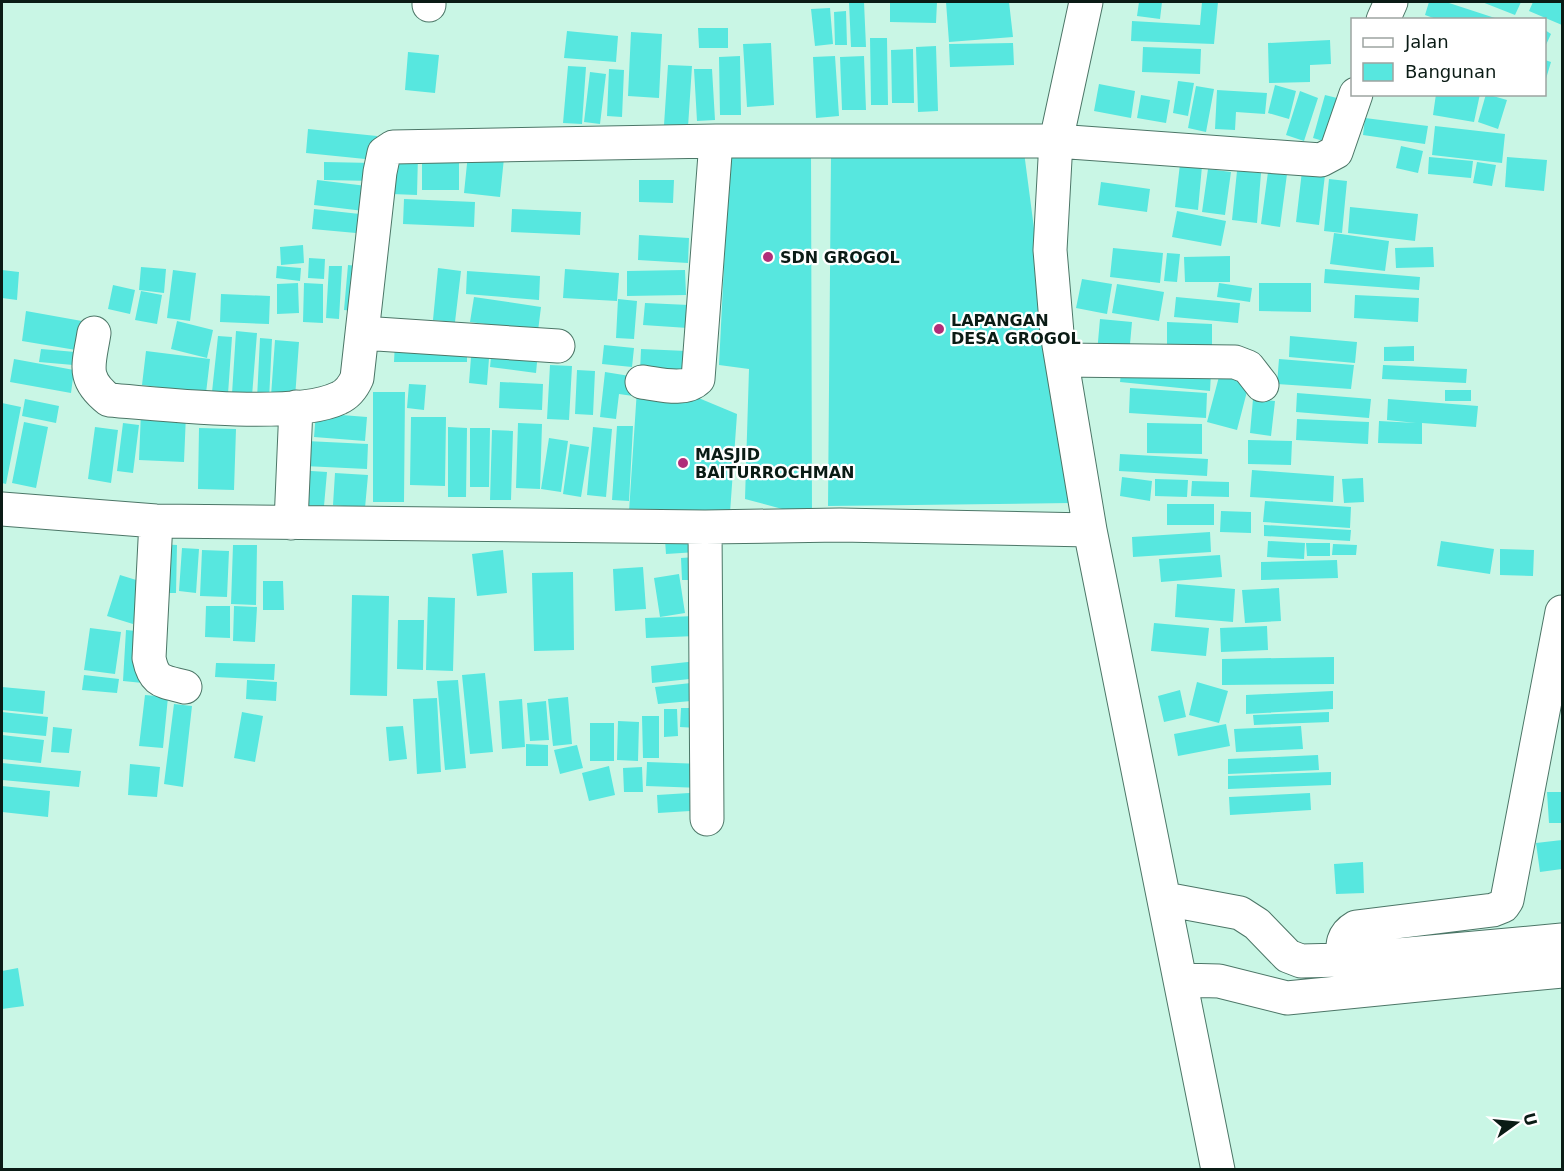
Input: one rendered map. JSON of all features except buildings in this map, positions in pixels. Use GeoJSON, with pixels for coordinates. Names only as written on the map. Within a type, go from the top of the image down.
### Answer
{"type":"FeatureCollection","features":[{"type":"Feature","properties":{"kind":"street"},"geometry":{"type":"LineString","coordinates":[[1086,2],[1056,141],[1050,250],[1062,360],[1090,530],[1218,1170]]}},
{"type":"Feature","properties":{"kind":"street"},"geometry":{"type":"LineString","coordinates":[[1384,18],[1391,2]]}},
{"type":"Feature","properties":{"kind":"street"},"geometry":{"type":"LineString","coordinates":[[94,333],[88,372],[90,381],[109,400],[193,406],[296,407],[329,401],[348,393],[357,378],[380,172],[384,153],[393,147],[716,141],[1056,141],[1321,160],[1336,152],[1355,96]]}},
{"type":"Feature","properties":{"kind":"street"},"geometry":{"type":"LineString","coordinates":[[642,382],[681,386],[693,384],[698,380],[716,141]]}},
{"type":"Feature","properties":{"kind":"street"},"geometry":{"type":"LineString","coordinates":[[362,333],[558,346]]}},
{"type":"Feature","properties":{"kind":"street"},"geometry":{"type":"LineString","coordinates":[[1062,360],[1235,362],[1248,367],[1262,385]]}},
{"type":"Feature","properties":{"kind":"street"},"geometry":{"type":"LineString","coordinates":[[291,523],[296,407]]}},
{"type":"Feature","properties":{"kind":"street"},"geometry":{"type":"LineString","coordinates":[[2,509],[156,521],[705,527],[840,525],[1090,530]]}},
{"type":"Feature","properties":{"kind":"street"},"geometry":{"type":"LineString","coordinates":[[156,521],[149,658],[152,672],[159,680],[185,687]]}},
{"type":"Feature","properties":{"kind":"street"},"geometry":{"type":"LineString","coordinates":[[705,527],[707,819]]}},
{"type":"Feature","properties":{"kind":"street"},"geometry":{"type":"LineString","coordinates":[[1342,960],[1342,944],[1346,934],[1356,927],[1493,910],[1503,906],[1507,900],[1563,612]]}},
{"type":"Feature","properties":{"kind":"street"},"geometry":{"type":"LineString","coordinates":[[1165,899],[1240,913],[1257,924],[1288,956],[1301,961],[1342,960],[1563,939]]}},
{"type":"Feature","properties":{"kind":"street"},"geometry":{"type":"LineString","coordinates":[[1277,996],[1288,956]]}},
{"type":"Feature","properties":{"kind":"street"},"geometry":{"type":"LineString","coordinates":[[1181,980],[1219,981],[1287,998],[1563,971]]}},
{"type":"Feature","properties":{"kind":"place","name":"SDN GROGOL"},"geometry":{"type":"Point","coordinates":[768,257]}},
{"type":"Feature","properties":{"kind":"place","name":"LAPANGAN DESA GROGOL"},"geometry":{"type":"Point","coordinates":[939,329]}},
{"type":"Feature","properties":{"kind":"place","name":"MASJID BAITURROCHMAN"},"geometry":{"type":"Point","coordinates":[683,463]}}]}
